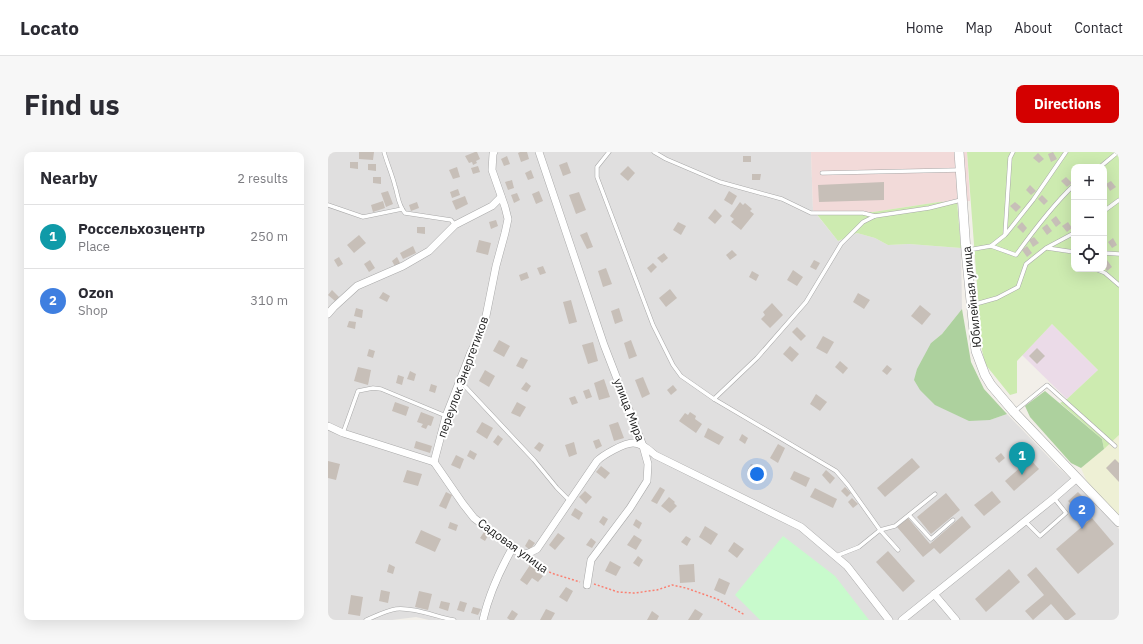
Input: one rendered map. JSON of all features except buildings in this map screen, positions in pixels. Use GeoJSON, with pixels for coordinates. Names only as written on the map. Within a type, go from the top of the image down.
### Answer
{"type":"FeatureCollection","features":[{"type":"Feature","properties":{"kind":"street","name":"переулок Энергетиков"},"geometry":{"type":"LineString","coordinates":[[434,462],[446,416],[484,326],[496,266],[508,219],[492,170],[494,152]]}},
{"type":"Feature","properties":{"kind":"street","name":"улица Мира"},"geometry":{"type":"LineString","coordinates":[[539,152],[604,345],[643,446],[655,455],[801,527],[847,566],[889,620]]}},
{"type":"Feature","properties":{"kind":"street","name":"Юбилейная улица"},"geometry":{"type":"LineString","coordinates":[[959,152],[966,251],[976,351],[985,375],[991,385],[1014,412],[1119,522]]}},
{"type":"Feature","properties":{"kind":"street"},"geometry":{"type":"LineString","coordinates":[[328,314],[358,286],[403,266],[428,251],[455,225],[492,206],[501,197]]}},
{"type":"Feature","properties":{"kind":"street"},"geometry":{"type":"LineString","coordinates":[[328,426],[343,433],[434,462]]}},
{"type":"Feature","properties":{"kind":"street"},"geometry":{"type":"LineString","coordinates":[[522,555],[537,549],[591,468],[603,455],[634,443],[643,446],[648,464],[647,482],[592,560],[587,585]]}},
{"type":"Feature","properties":{"kind":"street","name":"Садовая улица"},"geometry":{"type":"LineString","coordinates":[[434,462],[471,514],[522,555]]}},
{"type":"Feature","properties":{"kind":"street"},"geometry":{"type":"LineString","coordinates":[[902,620],[1026,521],[1077,478]]}},
{"type":"Feature","properties":{"kind":"street"},"geometry":{"type":"LineString","coordinates":[[483,620],[486,607],[499,572],[513,547]]}},
{"type":"Feature","properties":{"kind":"street"},"geometry":{"type":"LineString","coordinates":[[934,594],[956,620]]}},
{"type":"Feature","properties":{"kind":"lane"},"geometry":{"type":"LineString","coordinates":[[384,152],[402,209],[405,213],[451,220],[455,225]]}},
{"type":"Feature","properties":{"kind":"lane"},"geometry":{"type":"LineString","coordinates":[[609,152],[597,167],[597,176],[653,325],[672,365],[682,376],[714,399],[836,471],[848,485],[880,530],[898,550]]}},
{"type":"Feature","properties":{"kind":"lane"},"geometry":{"type":"LineString","coordinates":[[654,152],[666,159],[720,182],[782,199],[811,213],[863,213],[875,216]]}},
{"type":"Feature","properties":{"kind":"lane"},"geometry":{"type":"LineString","coordinates":[[1005,235],[1010,158],[1013,152]]}},
{"type":"Feature","properties":{"kind":"lane"},"geometry":{"type":"LineString","coordinates":[[966,251],[991,246],[1005,235],[1066,152]]}},
{"type":"Feature","properties":{"kind":"lane"},"geometry":{"type":"LineString","coordinates":[[1104,164],[1118,152]]}},
{"type":"Feature","properties":{"kind":"lane"},"geometry":{"type":"LineString","coordinates":[[822,173],[960,170]]}},
{"type":"Feature","properties":{"kind":"lane"},"geometry":{"type":"LineString","coordinates":[[991,246],[1016,255],[1057,201],[1071,188]]}},
{"type":"Feature","properties":{"kind":"lane"},"geometry":{"type":"LineString","coordinates":[[714,399],[757,358],[806,302],[841,244],[863,222],[875,216],[929,208],[962,200]]}},
{"type":"Feature","properties":{"kind":"lane"},"geometry":{"type":"LineString","coordinates":[[1107,209],[1119,200]]}},
{"type":"Feature","properties":{"kind":"lane"},"geometry":{"type":"LineString","coordinates":[[328,206],[363,217],[402,209]]}},
{"type":"Feature","properties":{"kind":"lane"},"geometry":{"type":"LineString","coordinates":[[971,305],[997,298],[1018,287],[1026,264],[1046,248],[1071,234]]}},
{"type":"Feature","properties":{"kind":"lane"},"geometry":{"type":"LineString","coordinates":[[1046,248],[1071,252]]}},
{"type":"Feature","properties":{"kind":"lane"},"geometry":{"type":"LineString","coordinates":[[1107,253],[1119,254]]}},
{"type":"Feature","properties":{"kind":"lane"},"geometry":{"type":"LineString","coordinates":[[1102,272],[1119,285]]}},
{"type":"Feature","properties":{"kind":"lane"},"geometry":{"type":"LineString","coordinates":[[460,381],[534,460],[569,500]]}},
{"type":"Feature","properties":{"kind":"lane"},"geometry":{"type":"LineString","coordinates":[[1014,412],[1046,385],[1115,446]]}},
{"type":"Feature","properties":{"kind":"lane"},"geometry":{"type":"LineString","coordinates":[[343,433],[358,391],[373,388],[381,389],[446,416]]}},
{"type":"Feature","properties":{"kind":"lane"},"geometry":{"type":"LineString","coordinates":[[836,556],[859,546],[880,530],[895,526],[935,494]]}},
{"type":"Feature","properties":{"kind":"lane"},"geometry":{"type":"LineString","coordinates":[[1026,521],[1040,536],[1066,513],[1054,498]]}},
{"type":"Feature","properties":{"kind":"lane"},"geometry":{"type":"LineString","coordinates":[[909,514],[931,539],[953,520]]}},
{"type":"Feature","properties":{"kind":"lane"},"geometry":{"type":"LineString","coordinates":[[366,620],[384,612],[397,609],[412,610],[454,620]]}},
{"type":"Feature","properties":{"kind":"path","name":"Садовая улица"},"geometry":{"type":"LineString","coordinates":[[522,555],[551,573],[587,585],[589,582],[618,592],[634,593],[657,590],[672,585],[686,588],[717,599],[745,616]]}},
{"type":"Feature","properties":{"kind":"shaded area"},"geometry":{"type":"Polygon","coordinates":[[[328,152],[811,152],[813,210],[838,241],[857,233],[875,238],[888,245],[909,244],[961,248],[962,309],[942,334],[931,343],[990,420],[1007,414],[1059,468],[1079,486],[1119,529],[1119,620],[429,620],[416,617],[392,620],[328,620],[328,152]]]}},
{"type":"Feature","properties":{"kind":"shaded area"},"geometry":{"type":"Polygon","coordinates":[[[811,152],[967,152],[970,201],[939,202],[873,212],[815,212],[813,210],[811,152]]]}},
{"type":"Feature","properties":{"kind":"shaded area"},"geometry":{"type":"Polygon","coordinates":[[[1052,324],[1098,370],[1067,399],[1022,355],[1052,324]]]}},
{"type":"Feature","properties":{"kind":"green space"},"geometry":{"type":"Polygon","coordinates":[[[967,152],[1119,152],[1119,435],[1104,449],[1102,439],[1060,403],[1067,399],[1098,370],[1052,324],[1017,361],[1017,393],[1010,395],[985,364],[982,350],[967,152]]]}},
{"type":"Feature","properties":{"kind":"green space"},"geometry":{"type":"Polygon","coordinates":[[[957,201],[961,248],[909,244],[888,245],[875,238],[857,233],[838,241],[815,212],[873,212],[939,202],[957,201]]]}},
{"type":"Feature","properties":{"kind":"green space"},"geometry":{"type":"Polygon","coordinates":[[[962,309],[971,362],[984,389],[1007,414],[990,420],[969,421],[935,405],[920,390],[914,380],[917,369],[931,343],[942,334],[962,309]]]}},
{"type":"Feature","properties":{"kind":"green space"},"geometry":{"type":"Polygon","coordinates":[[[1045,391],[1102,439],[1104,449],[1081,468],[1071,463],[1030,417],[1025,406],[1045,391]]]}},
{"type":"Feature","properties":{"kind":"green space"},"geometry":{"type":"Polygon","coordinates":[[[1119,435],[1119,516],[1087,482],[1081,468],[1119,435]]]}},
{"type":"Feature","properties":{"kind":"green space"},"geometry":{"type":"Polygon","coordinates":[[[783,536],[835,576],[869,620],[760,620],[735,595],[783,536]]]}},
{"type":"Feature","properties":{"kind":"place","name":"Россельхозцентр"},"geometry":{"type":"Point","coordinates":[1022,475]}},
{"type":"Feature","properties":{"kind":"place","name":"Ozon"},"geometry":{"type":"Point","coordinates":[1082,529]}}]}
